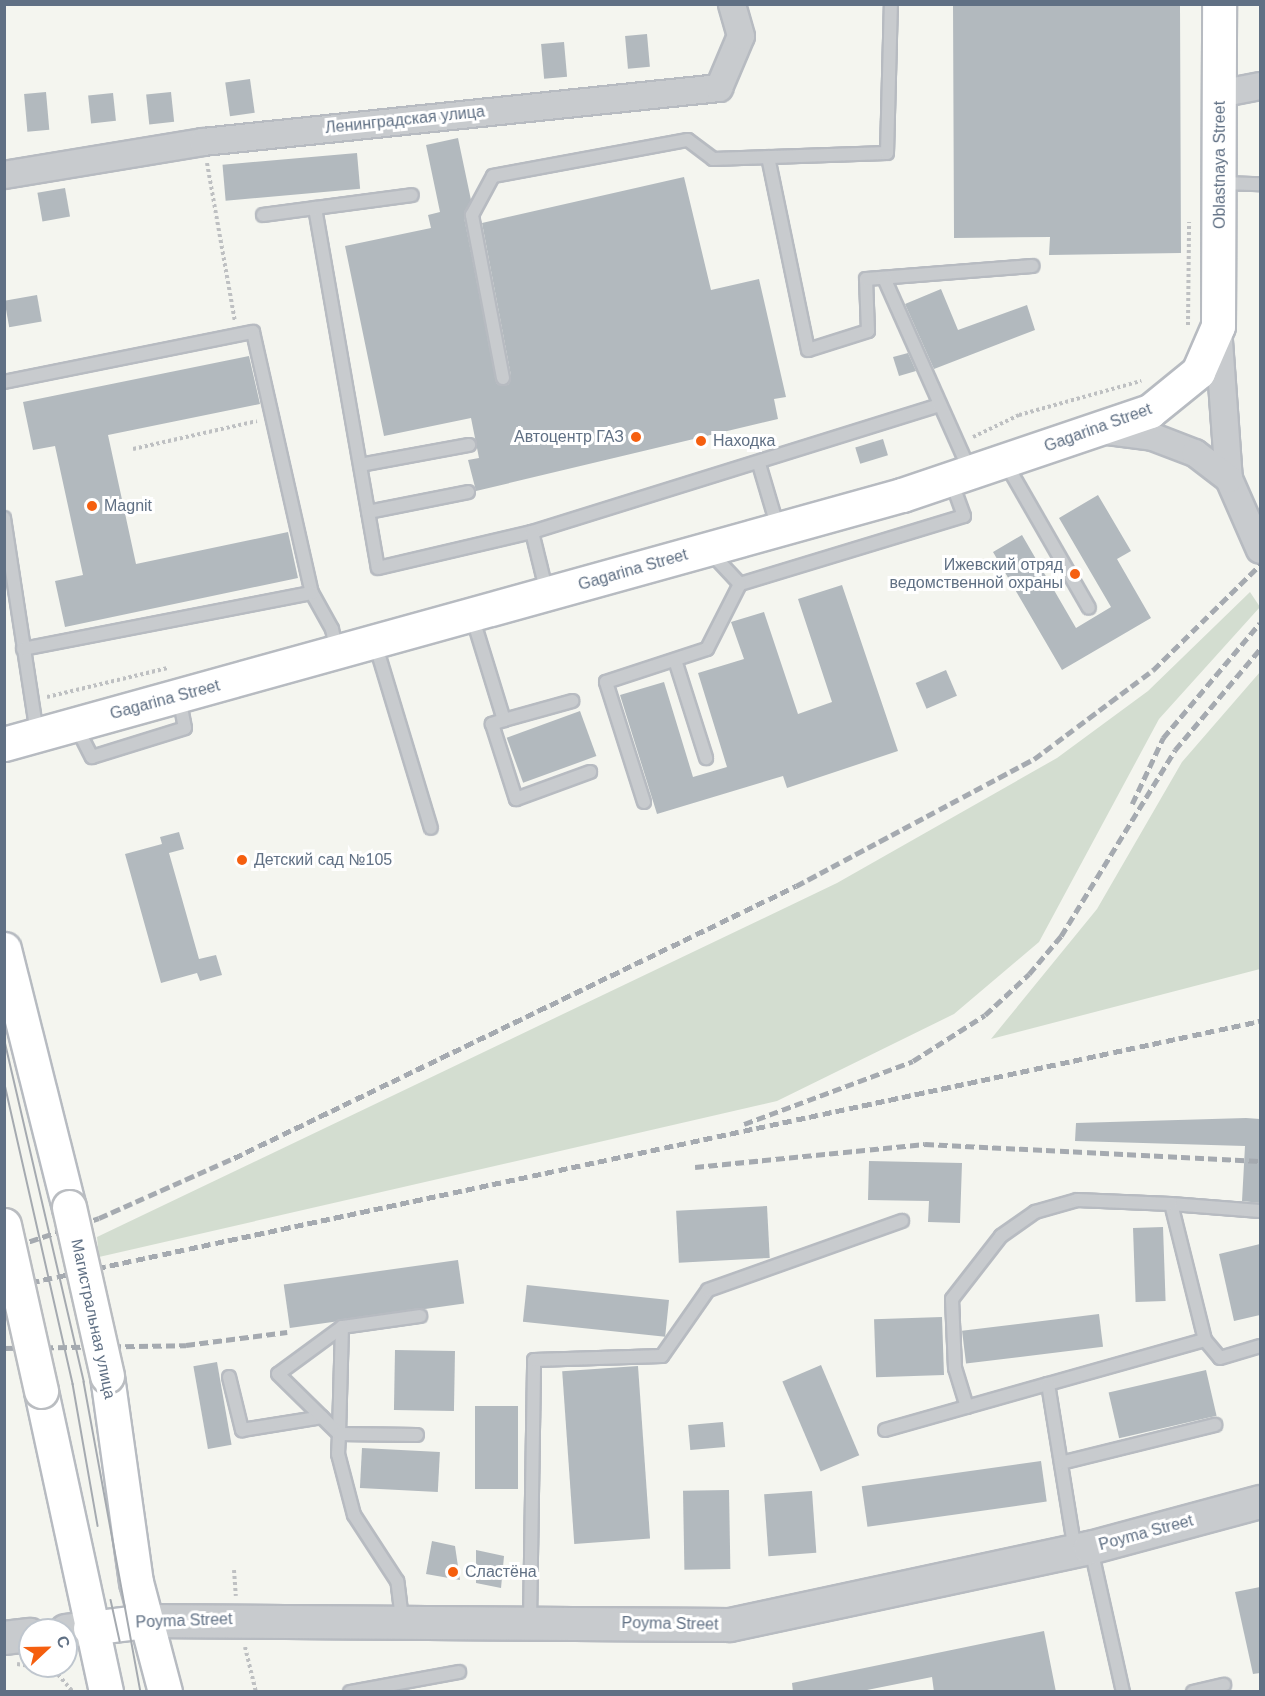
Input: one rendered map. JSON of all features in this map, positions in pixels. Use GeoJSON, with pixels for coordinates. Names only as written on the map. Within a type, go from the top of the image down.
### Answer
{"type":"FeatureCollection","features":[{"type":"Feature","properties":{"kind":"main road","name":"Oblastnaya Street"},"geometry":{"type":"LineString","coordinates":[[1203,330],[1222,183],[1219,4]]}},
{"type":"Feature","properties":{"kind":"main road","name":"Gagarina Street"},"geometry":{"type":"LineString","coordinates":[[4,744],[778,530],[960,465],[1004,461],[1100,430],[1150,411],[1178,392],[1198,372],[1203,330]]}},
{"type":"Feature","properties":{"kind":"main road","name":"Магистральная улица"},"geometry":{"type":"LineString","coordinates":[[4,949],[69,1207],[107,1376],[145,1621],[165,1692]]}},
{"type":"Feature","properties":{"kind":"main road"},"geometry":{"type":"LineString","coordinates":[[4,1225],[41,1391],[76,1618]]}},
{"type":"Feature","properties":{"kind":"main road","name":"Poyma Street"},"geometry":{"type":"LineString","coordinates":[[78,1629],[145,1621]]}},
{"type":"Feature","properties":{"kind":"main road"},"geometry":{"type":"LineString","coordinates":[[78,1629],[106,1692]]}},
{"type":"Feature","properties":{"kind":"street","name":"Ленинградская улица"},"geometry":{"type":"LineString","coordinates":[[4,175],[203,142],[719,88],[741,36],[732,4]]}},
{"type":"Feature","properties":{"kind":"street"},"geometry":{"type":"LineString","coordinates":[[1219,94],[1260,86]]}},
{"type":"Feature","properties":{"kind":"street"},"geometry":{"type":"LineString","coordinates":[[1203,330],[1229,478],[1260,550]]}},
{"type":"Feature","properties":{"kind":"street"},"geometry":{"type":"LineString","coordinates":[[1100,430],[1153,437],[1195,453],[1229,478]]}},
{"type":"Feature","properties":{"kind":"street","name":"Poyma Street"},"geometry":{"type":"LineString","coordinates":[[145,1621],[402,1619],[730,1625],[1083,1549],[1260,1502]]}},
{"type":"Feature","properties":{"kind":"lane"},"geometry":{"type":"LineString","coordinates":[[503,378],[472,215],[493,176],[687,140],[713,159],[887,153],[891,4]]}},
{"type":"Feature","properties":{"kind":"lane"},"geometry":{"type":"LineString","coordinates":[[768,157],[808,350],[868,331],[866,279],[1032,266]]}},
{"type":"Feature","properties":{"kind":"lane"},"geometry":{"type":"LineString","coordinates":[[1222,183],[1260,184]]}},
{"type":"Feature","properties":{"kind":"lane"},"geometry":{"type":"LineString","coordinates":[[263,215],[412,195]]}},
{"type":"Feature","properties":{"kind":"lane"},"geometry":{"type":"LineString","coordinates":[[315,208],[378,568],[532,532],[759,464],[940,405]]}},
{"type":"Feature","properties":{"kind":"lane"},"geometry":{"type":"LineString","coordinates":[[644,802],[606,682],[707,649],[740,584],[964,516],[960,465],[940,405],[884,278]]}},
{"type":"Feature","properties":{"kind":"lane"},"geometry":{"type":"LineString","coordinates":[[4,382],[253,332],[312,593],[332,629],[337,653]]}},
{"type":"Feature","properties":{"kind":"lane"},"geometry":{"type":"LineString","coordinates":[[360,465],[469,445]]}},
{"type":"Feature","properties":{"kind":"lane"},"geometry":{"type":"LineString","coordinates":[[1004,461],[1089,608]]}},
{"type":"Feature","properties":{"kind":"lane"},"geometry":{"type":"LineString","coordinates":[[759,464],[778,530]]}},
{"type":"Feature","properties":{"kind":"lane"},"geometry":{"type":"LineString","coordinates":[[368,512],[468,492]]}},
{"type":"Feature","properties":{"kind":"lane"},"geometry":{"type":"LineString","coordinates":[[4,518],[38,735]]}},
{"type":"Feature","properties":{"kind":"lane"},"geometry":{"type":"LineString","coordinates":[[532,532],[548,594]]}},
{"type":"Feature","properties":{"kind":"lane"},"geometry":{"type":"LineString","coordinates":[[708,549],[740,584]]}},
{"type":"Feature","properties":{"kind":"lane"},"geometry":{"type":"LineString","coordinates":[[23,649],[312,593]]}},
{"type":"Feature","properties":{"kind":"lane"},"geometry":{"type":"LineString","coordinates":[[472,615],[504,720]]}},
{"type":"Feature","properties":{"kind":"lane"},"geometry":{"type":"LineString","coordinates":[[375,642],[431,828]]}},
{"type":"Feature","properties":{"kind":"lane"},"geometry":{"type":"LineString","coordinates":[[675,660],[706,758]]}},
{"type":"Feature","properties":{"kind":"lane"},"geometry":{"type":"LineString","coordinates":[[572,701],[492,724],[516,799],[590,772]]}},
{"type":"Feature","properties":{"kind":"lane"},"geometry":{"type":"LineString","coordinates":[[967,1407],[956,1368],[952,1299],[1001,1236],[1035,1212],[1077,1200],[1260,1211]]}},
{"type":"Feature","properties":{"kind":"lane"},"geometry":{"type":"LineString","coordinates":[[1171,1204],[1205,1340],[1220,1358],[1260,1346]]}},
{"type":"Feature","properties":{"kind":"lane"},"geometry":{"type":"LineString","coordinates":[[530,1622],[534,1360],[662,1356],[708,1290],[902,1221]]}},
{"type":"Feature","properties":{"kind":"lane"},"geometry":{"type":"LineString","coordinates":[[417,1435],[339,1434],[278,1374],[342,1327],[420,1316]]}},
{"type":"Feature","properties":{"kind":"lane"},"geometry":{"type":"LineString","coordinates":[[342,1327],[338,1454],[354,1515],[396,1581],[402,1619]]}},
{"type":"Feature","properties":{"kind":"lane"},"geometry":{"type":"LineString","coordinates":[[885,1430],[1205,1340]]}},
{"type":"Feature","properties":{"kind":"lane"},"geometry":{"type":"LineString","coordinates":[[229,1377],[242,1431],[322,1417]]}},
{"type":"Feature","properties":{"kind":"lane"},"geometry":{"type":"LineString","coordinates":[[1048,1384],[1061,1463],[1123,1692]]}},
{"type":"Feature","properties":{"kind":"lane"},"geometry":{"type":"LineString","coordinates":[[1061,1463],[1215,1425]]}},
{"type":"Feature","properties":{"kind":"lane"},"geometry":{"type":"LineString","coordinates":[[350,1692],[459,1672]]}},
{"type":"Feature","properties":{"kind":"lane"},"geometry":{"type":"LineString","coordinates":[[1193,1692],[1224,1685]]}},
{"type":"Feature","properties":{"kind":"path"},"geometry":{"type":"LineString","coordinates":[[203,142],[237,335]]}},
{"type":"Feature","properties":{"kind":"path"},"geometry":{"type":"LineString","coordinates":[[1189,218],[1203,330]]}},
{"type":"Feature","properties":{"kind":"path"},"geometry":{"type":"LineString","coordinates":[[960,465],[1019,414],[1145,380]]}},
{"type":"Feature","properties":{"kind":"path"},"geometry":{"type":"LineString","coordinates":[[133,449],[272,417]]}},
{"type":"Feature","properties":{"kind":"path"},"geometry":{"type":"LineString","coordinates":[[246,1650],[256,1692]]}},
{"type":"Feature","properties":{"kind":"path"},"geometry":{"type":"LineString","coordinates":[[6,1651],[54,1670],[73,1692]]}},
{"type":"Feature","properties":{"kind":"shaded area"},"geometry":{"type":"Polygon","coordinates":[[[1250,592],[1260,607],[1159,719],[1039,942],[954,1014],[777,1101],[99,1257],[97,1237],[837,883],[1057,758],[1148,691],[1250,592]]]}},
{"type":"Feature","properties":{"kind":"shaded area"},"geometry":{"type":"Polygon","coordinates":[[[1260,672],[1260,969],[991,1039],[1097,909],[1182,762],[1260,672]]]}},
{"type":"Feature","properties":{"kind":"building"},"geometry":{"type":"Polygon","coordinates":[[[953,4],[1180,4],[1181,253],[1049,255],[1050,237],[954,238],[953,4]]]}},
{"type":"Feature","properties":{"kind":"building"},"geometry":{"type":"Polygon","coordinates":[[[647,34],[650,67],[628,69],[625,36],[647,34]]]}},
{"type":"Feature","properties":{"kind":"building"},"geometry":{"type":"Polygon","coordinates":[[[564,42],[567,77],[544,79],[541,44],[564,42]]]}},
{"type":"Feature","properties":{"kind":"building"},"geometry":{"type":"Polygon","coordinates":[[[250,79],[255,113],[230,116],[225,82],[250,79]]]}},
{"type":"Feature","properties":{"kind":"building"},"geometry":{"type":"Polygon","coordinates":[[[46,92],[49,130],[27,132],[24,94],[46,92]]]}},
{"type":"Feature","properties":{"kind":"building"},"geometry":{"type":"Polygon","coordinates":[[[171,92],[174,122],[149,124],[146,95],[171,92]]]}},
{"type":"Feature","properties":{"kind":"building"},"geometry":{"type":"Polygon","coordinates":[[[113,93],[116,121],[91,123],[88,96],[113,93]]]}},
{"type":"Feature","properties":{"kind":"building"},"geometry":{"type":"Polygon","coordinates":[[[458,138],[471,200],[464,217],[497,384],[508,385],[511,376],[482,223],[684,177],[711,290],[759,279],[786,397],[774,399],[778,419],[476,491],[468,460],[479,458],[471,418],[384,436],[345,246],[431,228],[428,215],[440,212],[426,145],[458,138]]]}},
{"type":"Feature","properties":{"kind":"building"},"geometry":{"type":"Polygon","coordinates":[[[357,153],[360,189],[226,201],[223,165],[357,153]]]}},
{"type":"Feature","properties":{"kind":"building"},"geometry":{"type":"Polygon","coordinates":[[[65,188],[70,217],[42,221],[37,193],[65,188]]]}},
{"type":"Feature","properties":{"kind":"building"},"geometry":{"type":"Polygon","coordinates":[[[941,289],[958,330],[1027,305],[1035,330],[934,369],[905,304],[941,289]]]}},
{"type":"Feature","properties":{"kind":"building"},"geometry":{"type":"Polygon","coordinates":[[[37,295],[42,322],[9,327],[5,301],[37,295]]]}},
{"type":"Feature","properties":{"kind":"building"},"geometry":{"type":"Polygon","coordinates":[[[908,353],[916,371],[899,376],[893,357],[908,353]]]}},
{"type":"Feature","properties":{"kind":"building"},"geometry":{"type":"Polygon","coordinates":[[[249,356],[260,404],[108,435],[136,564],[288,532],[298,578],[65,627],[55,581],[83,575],[55,446],[33,450],[23,402],[249,356]]]}},
{"type":"Feature","properties":{"kind":"building"},"geometry":{"type":"Polygon","coordinates":[[[883,439],[888,455],[860,464],[855,447],[883,439]]]}},
{"type":"Feature","properties":{"kind":"building"},"geometry":{"type":"Polygon","coordinates":[[[1098,495],[1131,551],[1117,559],[1151,618],[1062,670],[993,552],[1022,535],[1076,628],[1111,607],[1059,518],[1098,495]]]}},
{"type":"Feature","properties":{"kind":"building"},"geometry":{"type":"Polygon","coordinates":[[[842,585],[898,751],[787,788],[783,776],[657,814],[620,695],[664,682],[693,777],[727,767],[698,673],[744,659],[731,622],[764,612],[798,714],[832,702],[798,599],[842,585]]]}},
{"type":"Feature","properties":{"kind":"building"},"geometry":{"type":"Polygon","coordinates":[[[946,670],[957,696],[927,709],[916,683],[946,670]]]}},
{"type":"Feature","properties":{"kind":"building"},"geometry":{"type":"Polygon","coordinates":[[[580,711],[596,756],[523,783],[507,738],[580,711]]]}},
{"type":"Feature","properties":{"kind":"building"},"geometry":{"type":"Polygon","coordinates":[[[179,832],[184,849],[169,853],[199,959],[216,955],[222,975],[200,981],[197,973],[161,983],[125,854],[162,844],[160,837],[179,832]]]}},
{"type":"Feature","properties":{"kind":"building"},"geometry":{"type":"Polygon","coordinates":[[[1260,1119],[1260,1203],[1242,1201],[1245,1146],[1075,1141],[1076,1123],[1260,1119]]]}},
{"type":"Feature","properties":{"kind":"building"},"geometry":{"type":"Polygon","coordinates":[[[869,1161],[962,1163],[960,1223],[928,1222],[929,1201],[868,1200],[869,1161]]]}},
{"type":"Feature","properties":{"kind":"building"},"geometry":{"type":"Polygon","coordinates":[[[767,1206],[770,1258],[679,1263],[676,1211],[767,1206]]]}},
{"type":"Feature","properties":{"kind":"building"},"geometry":{"type":"Polygon","coordinates":[[[1163,1227],[1166,1301],[1136,1302],[1133,1228],[1163,1227]]]}},
{"type":"Feature","properties":{"kind":"building"},"geometry":{"type":"Polygon","coordinates":[[[1260,1244],[1260,1315],[1234,1321],[1219,1254],[1260,1244]]]}},
{"type":"Feature","properties":{"kind":"building"},"geometry":{"type":"Polygon","coordinates":[[[458,1260],[464,1304],[290,1328],[284,1284],[458,1260]]]}},
{"type":"Feature","properties":{"kind":"building"},"geometry":{"type":"Polygon","coordinates":[[[527,1285],[669,1300],[665,1337],[523,1322],[527,1285]]]}},
{"type":"Feature","properties":{"kind":"building"},"geometry":{"type":"Polygon","coordinates":[[[1099,1314],[1103,1347],[966,1364],[962,1331],[1099,1314]]]}},
{"type":"Feature","properties":{"kind":"building"},"geometry":{"type":"Polygon","coordinates":[[[942,1317],[944,1375],[876,1377],[874,1319],[942,1317]]]}},
{"type":"Feature","properties":{"kind":"building"},"geometry":{"type":"Polygon","coordinates":[[[395,1350],[455,1351],[454,1411],[394,1410],[395,1350]]]}},
{"type":"Feature","properties":{"kind":"building"},"geometry":{"type":"Polygon","coordinates":[[[217,1362],[232,1445],[208,1449],[193,1366],[217,1362]]]}},
{"type":"Feature","properties":{"kind":"building"},"geometry":{"type":"Polygon","coordinates":[[[821,1365],[859,1455],[821,1472],[782,1381],[821,1365]]]}},
{"type":"Feature","properties":{"kind":"building"},"geometry":{"type":"Polygon","coordinates":[[[638,1366],[650,1539],[574,1544],[562,1371],[638,1366]]]}},
{"type":"Feature","properties":{"kind":"building"},"geometry":{"type":"Polygon","coordinates":[[[1206,1370],[1217,1416],[1119,1438],[1109,1392],[1206,1370]]]}},
{"type":"Feature","properties":{"kind":"building"},"geometry":{"type":"Polygon","coordinates":[[[475,1406],[518,1406],[518,1489],[475,1489],[475,1406]]]}},
{"type":"Feature","properties":{"kind":"building"},"geometry":{"type":"Polygon","coordinates":[[[723,1422],[725,1447],[690,1450],[688,1425],[723,1422]]]}},
{"type":"Feature","properties":{"kind":"building"},"geometry":{"type":"Polygon","coordinates":[[[362,1448],[440,1452],[438,1492],[360,1488],[362,1448]]]}},
{"type":"Feature","properties":{"kind":"building"},"geometry":{"type":"Polygon","coordinates":[[[1041,1461],[1047,1502],[867,1527],[862,1486],[1041,1461]]]}},
{"type":"Feature","properties":{"kind":"building"},"geometry":{"type":"Polygon","coordinates":[[[729,1490],[730,1569],[684,1570],[683,1491],[729,1490]]]}},
{"type":"Feature","properties":{"kind":"building"},"geometry":{"type":"Polygon","coordinates":[[[812,1491],[816,1553],[768,1556],[764,1494],[812,1491]]]}},
{"type":"Feature","properties":{"kind":"building"},"geometry":{"type":"Polygon","coordinates":[[[432,1541],[455,1546],[460,1580],[426,1574],[432,1541]]]}},
{"type":"Feature","properties":{"kind":"building"},"geometry":{"type":"Polygon","coordinates":[[[476,1550],[504,1556],[501,1588],[476,1583],[476,1550]]]}},
{"type":"Feature","properties":{"kind":"building"},"geometry":{"type":"Polygon","coordinates":[[[1260,1587],[1260,1673],[1253,1674],[1235,1592],[1260,1587]]]}},
{"type":"Feature","properties":{"kind":"building"},"geometry":{"type":"Polygon","coordinates":[[[1044,1631],[1056,1692],[934,1692],[932,1677],[857,1692],[793,1692],[792,1683],[1044,1631]]]}},
{"type":"Feature","properties":{"kind":"tram line"},"geometry":{"type":"LineString","coordinates":[[4,1037],[84,1382],[141,1692]]}},
{"type":"Feature","properties":{"kind":"tram line"},"geometry":{"type":"LineString","coordinates":[[4,1080],[73,1384],[98,1526]]}},
{"type":"Feature","properties":{"kind":"tram line"},"geometry":{"type":"LineString","coordinates":[[111,1600],[120,1641]]}},
{"type":"Feature","properties":{"kind":"railway"},"geometry":{"type":"LineString","coordinates":[[4,1250],[99,1218],[234,1158],[796,886],[1034,759],[1153,670],[1260,565]]}},
{"type":"Feature","properties":{"kind":"railway"},"geometry":{"type":"LineString","coordinates":[[1132,804],[1163,738],[1260,623]]}},
{"type":"Feature","properties":{"kind":"railway"},"geometry":{"type":"LineString","coordinates":[[744,1124],[913,1061],[985,1015],[1029,974],[1061,936],[1175,750],[1260,649]]}},
{"type":"Feature","properties":{"kind":"railway"},"geometry":{"type":"LineString","coordinates":[[4,1288],[1260,1021]]}},
{"type":"Feature","properties":{"kind":"railway"},"geometry":{"type":"LineString","coordinates":[[695,1167],[925,1144],[1260,1161]]}},
{"type":"Feature","properties":{"kind":"railway"},"geometry":{"type":"LineString","coordinates":[[4,1348],[186,1345],[287,1332]]}},
{"type":"Feature","properties":{"kind":"place","name":"Автоцентр ГАЗ"},"geometry":{"type":"Point","coordinates":[636,437]}},
{"type":"Feature","properties":{"kind":"place","name":"Находка"},"geometry":{"type":"Point","coordinates":[701,441]}},
{"type":"Feature","properties":{"kind":"place","name":"Magnit"},"geometry":{"type":"Point","coordinates":[92,506]}},
{"type":"Feature","properties":{"kind":"place","name":"Ижевский отряд ведомственной охраны"},"geometry":{"type":"Point","coordinates":[1075,574]}},
{"type":"Feature","properties":{"kind":"place","name":"Детский сад №105"},"geometry":{"type":"Point","coordinates":[242,860]}},
{"type":"Feature","properties":{"kind":"place","name":"Сластёна"},"geometry":{"type":"Point","coordinates":[453,1572]}}]}
